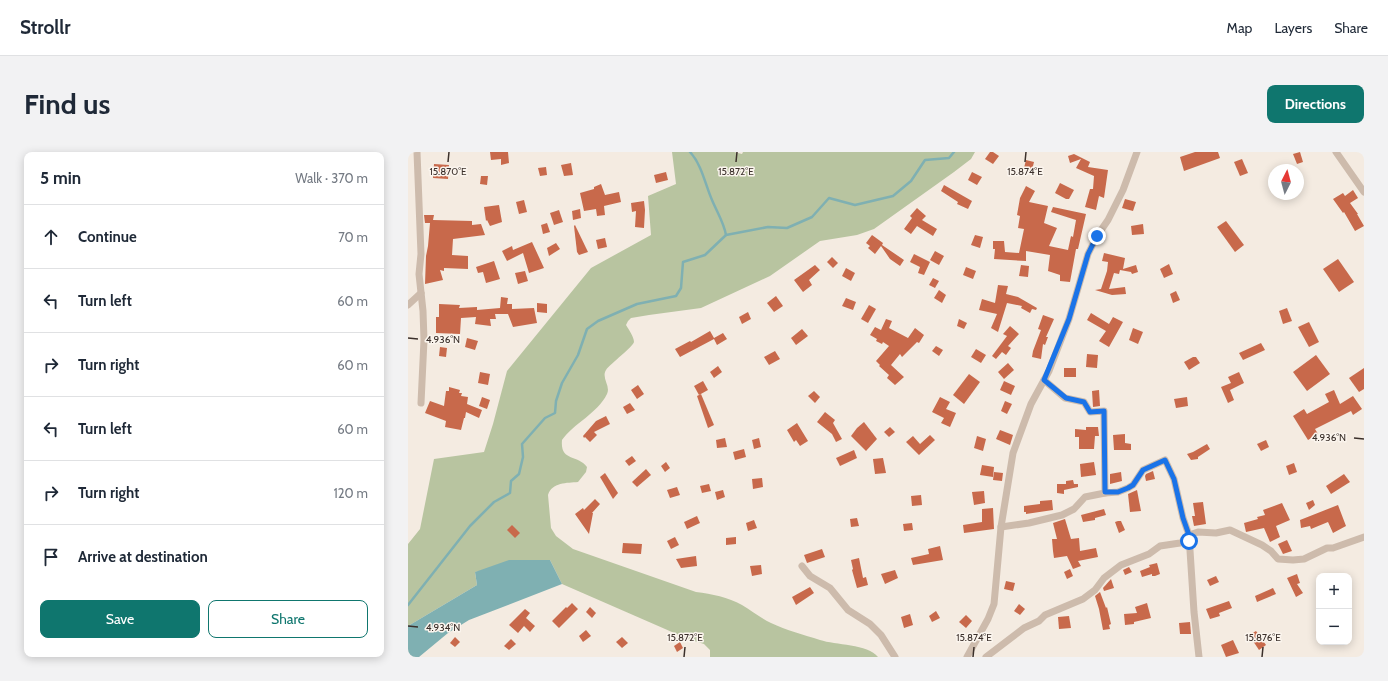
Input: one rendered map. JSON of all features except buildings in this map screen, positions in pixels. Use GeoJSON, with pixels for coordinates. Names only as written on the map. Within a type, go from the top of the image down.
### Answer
{"type":"FeatureCollection","features":[{"type":"Feature","properties":{"kind":"street"},"geometry":{"type":"LineString","coordinates":[[417,152],[420,242],[419,274],[424,340],[422,403]]}},
{"type":"Feature","properties":{"kind":"street"},"geometry":{"type":"LineString","coordinates":[[967,657],[988,619],[994,604],[1001,527],[1013,453],[1031,404],[1044,380],[1069,319],[1088,254],[1120,196],[1137,152]]}},
{"type":"Feature","properties":{"kind":"street"},"geometry":{"type":"LineString","coordinates":[[1336,152],[1364,192]]}},
{"type":"Feature","properties":{"kind":"street"},"geometry":{"type":"LineString","coordinates":[[408,305],[421,293]]}},
{"type":"Feature","properties":{"kind":"street"},"geometry":{"type":"LineString","coordinates":[[1044,380],[1066,398],[1084,402],[1090,412],[1104,411],[1105,492]]}},
{"type":"Feature","properties":{"kind":"street"},"geometry":{"type":"LineString","coordinates":[[1001,527],[1029,523],[1062,515],[1074,508],[1085,497],[1105,492],[1118,492],[1128,488],[1133,485],[1143,470],[1165,460],[1174,479],[1189,538],[1195,625],[1199,657]]}},
{"type":"Feature","properties":{"kind":"street"},"geometry":{"type":"LineString","coordinates":[[986,657],[1024,628],[1039,621],[1045,615],[1083,599],[1096,590],[1104,578],[1121,565],[1149,554],[1160,546],[1189,538],[1198,532],[1216,533],[1230,530],[1272,551],[1278,559],[1293,560],[1304,559],[1327,548],[1333,548],[1364,537]]}},
{"type":"Feature","properties":{"kind":"street"},"geometry":{"type":"LineString","coordinates":[[802,566],[810,576],[830,588],[848,610],[870,624],[881,635],[895,657]]}},
{"type":"Feature","properties":{"kind":"green space"},"geometry":{"type":"Polygon","coordinates":[[[672,152],[734,152],[742,154],[743,152],[975,152],[971,159],[954,172],[874,229],[857,235],[820,241],[770,276],[701,308],[631,318],[626,325],[634,342],[630,348],[606,370],[605,376],[608,388],[607,394],[592,413],[573,428],[562,440],[562,447],[566,455],[583,463],[587,467],[586,472],[578,482],[556,485],[548,495],[551,528],[556,536],[573,549],[696,592],[726,598],[742,605],[767,621],[783,628],[826,642],[859,647],[873,653],[878,657],[710,657],[710,650],[704,644],[688,639],[562,584],[550,560],[475,572],[477,585],[408,626],[408,544],[420,529],[434,459],[484,452],[507,371],[591,268],[651,235],[648,196],[676,184],[672,152]]]}},
{"type":"Feature","properties":{"kind":"water"},"geometry":{"type":"Polygon","coordinates":[[[509,560],[550,560],[562,584],[469,620],[448,633],[419,657],[408,657],[408,626],[477,585],[475,572],[509,560]]]}},
{"type":"Feature","properties":{"kind":"waterway"},"geometry":{"type":"LineString","coordinates":[[690,152],[698,163],[726,235]]}},
{"type":"Feature","properties":{"kind":"waterway"},"geometry":{"type":"LineString","coordinates":[[408,605],[470,526],[494,502],[510,493],[511,481],[519,474],[523,457],[522,444],[545,418],[555,413],[556,401],[562,383],[578,355],[587,329],[598,321],[637,304],[676,296],[681,288],[683,262],[705,255],[726,235],[768,227],[787,228],[812,217],[829,198],[855,205],[893,196],[911,181],[925,160],[949,158],[954,152]]}},
{"type":"Feature","properties":{"kind":"route"},"geometry":{"type":"LineString","coordinates":[[1097,236],[1088,254],[1069,319],[1049,371],[1044,380],[1066,398],[1084,402],[1090,412],[1104,411],[1105,492],[1118,492],[1128,488],[1133,485],[1143,470],[1165,460],[1174,479],[1183,518],[1189,535],[1189,541]]}}]}
